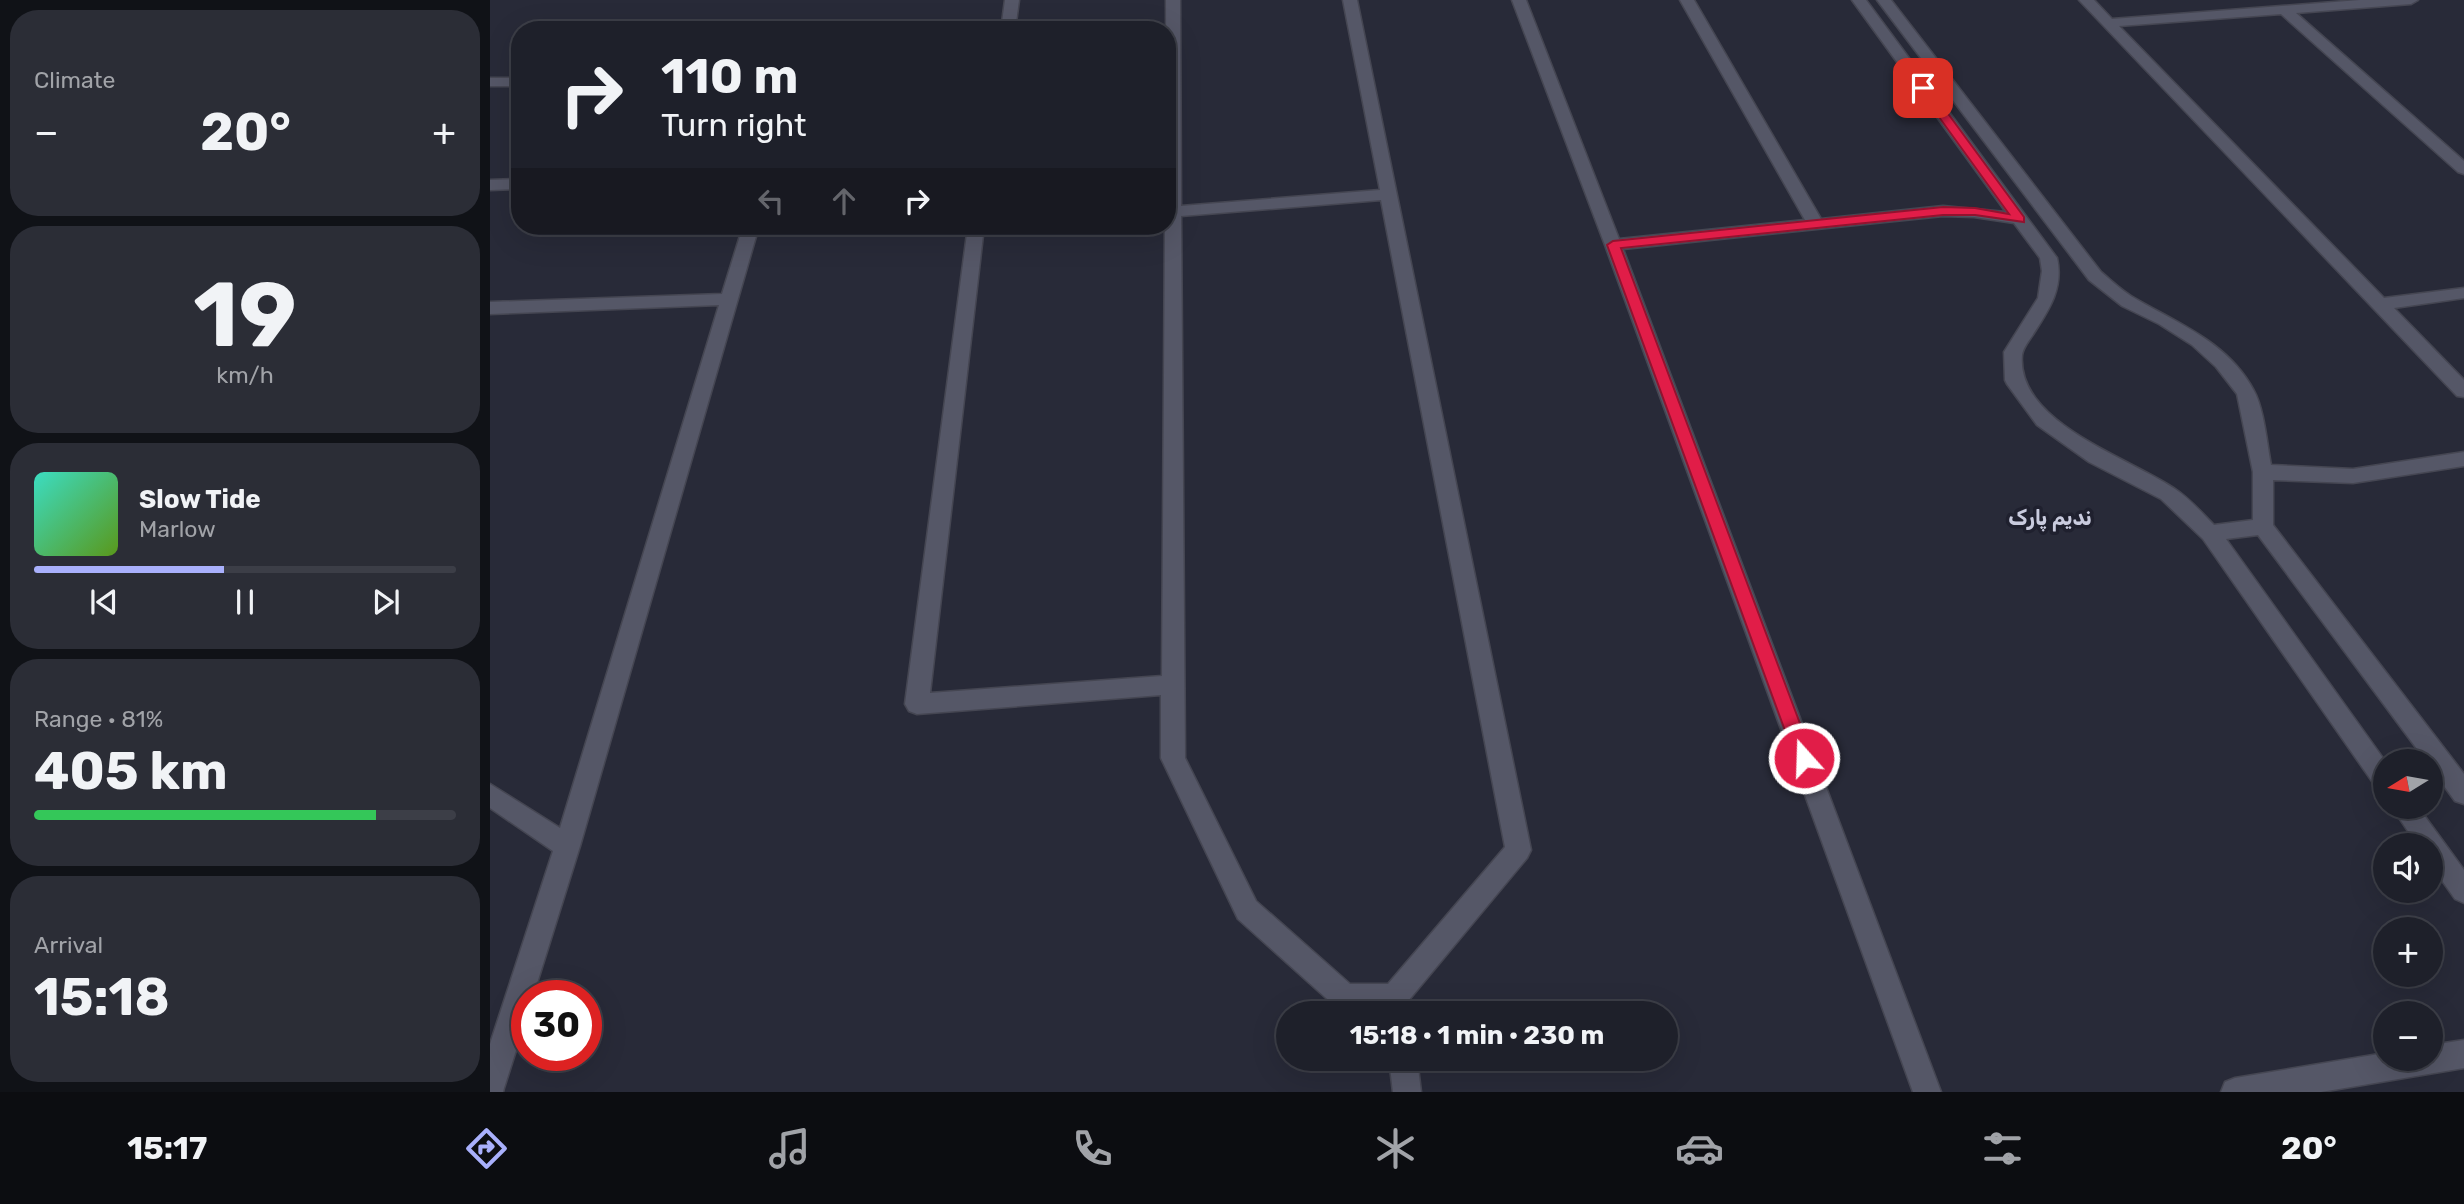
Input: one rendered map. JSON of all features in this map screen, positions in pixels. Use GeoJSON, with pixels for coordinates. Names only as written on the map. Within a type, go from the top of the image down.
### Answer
{"type":"FeatureCollection","features":[{"type":"Feature","properties":{"kind":"street"},"geometry":{"type":"LineString","coordinates":[[1008,21],[1012,0]]}},
{"type":"Feature","properties":{"kind":"street"},"geometry":{"type":"LineString","coordinates":[[1173,0],[1173,21]]}},
{"type":"Feature","properties":{"kind":"street"},"geometry":{"type":"LineString","coordinates":[[1349,0],[1390,194],[1518,850],[1398,1001]]}},
{"type":"Feature","properties":{"kind":"street"},"geometry":{"type":"LineString","coordinates":[[1518,0],[1613,245],[1927,1092]]}},
{"type":"Feature","properties":{"kind":"street"},"geometry":{"type":"LineString","coordinates":[[1687,0],[1815,223]]}},
{"type":"Feature","properties":{"kind":"street"},"geometry":{"type":"LineString","coordinates":[[1859,0],[2048,258],[2051,271],[2048,298],[2013,352],[2014,380],[2044,420],[2096,457],[2168,494],[2210,533],[2373,763]]}},
{"type":"Feature","properties":{"kind":"street"},"geometry":{"type":"LineString","coordinates":[[1884,0],[2095,276],[2128,302],[2165,320],[2198,341],[2223,363],[2246,393],[2263,472],[2263,527],[2464,793]]}},
{"type":"Feature","properties":{"kind":"street"},"geometry":{"type":"LineString","coordinates":[[2086,0],[2464,391]]}},
{"type":"Feature","properties":{"kind":"street"},"geometry":{"type":"LineString","coordinates":[[2109,23],[2411,0]]}},
{"type":"Feature","properties":{"kind":"street"},"geometry":{"type":"LineString","coordinates":[[2284,10],[2464,169]]}},
{"type":"Feature","properties":{"kind":"street"},"geometry":{"type":"LineString","coordinates":[[490,82],[511,82]]}},
{"type":"Feature","properties":{"kind":"street"},"geometry":{"type":"LineString","coordinates":[[490,185],[511,184]]}},
{"type":"Feature","properties":{"kind":"street"},"geometry":{"type":"LineString","coordinates":[[1176,212],[1390,194]]}},
{"type":"Feature","properties":{"kind":"street"},"geometry":{"type":"LineString","coordinates":[[1613,245],[1943,211],[1975,212],[2020,219]]}},
{"type":"Feature","properties":{"kind":"street"},"geometry":{"type":"LineString","coordinates":[[490,1086],[567,846],[748,235]]}},
{"type":"Feature","properties":{"kind":"street"},"geometry":{"type":"LineString","coordinates":[[975,235],[917,704],[1173,685]]}},
{"type":"Feature","properties":{"kind":"street"},"geometry":{"type":"LineString","coordinates":[[1170,235],[1173,758],[1247,910],[1345,997],[1370,1001]]}},
{"type":"Feature","properties":{"kind":"street"},"geometry":{"type":"LineString","coordinates":[[2048,258],[2076,253]]}},
{"type":"Feature","properties":{"kind":"street"},"geometry":{"type":"LineString","coordinates":[[2380,304],[2464,293]]}},
{"type":"Feature","properties":{"kind":"street"},"geometry":{"type":"LineString","coordinates":[[490,308],[728,299]]}},
{"type":"Feature","properties":{"kind":"street"},"geometry":{"type":"LineString","coordinates":[[2263,472],[2353,476],[2464,459]]}},
{"type":"Feature","properties":{"kind":"street"},"geometry":{"type":"LineString","coordinates":[[2210,533],[2263,527]]}},
{"type":"Feature","properties":{"kind":"street"},"geometry":{"type":"LineString","coordinates":[[490,795],[567,846]]}},
{"type":"Feature","properties":{"kind":"street"},"geometry":{"type":"LineString","coordinates":[[2413,819],[2464,891]]}},
{"type":"Feature","properties":{"kind":"street"},"geometry":{"type":"LineString","coordinates":[[2235,1092],[2464,1054]]}},
{"type":"Feature","properties":{"kind":"street"},"geometry":{"type":"LineString","coordinates":[[1404,1071],[1407,1092]]}},
{"type":"Feature","properties":{"kind":"district","name":"ندیم پارک"},"geometry":{"type":"Point","coordinates":[2050,518]}},
{"type":"Feature","properties":{"kind":"route"},"geometry":{"type":"LineString","coordinates":[[1804,758],[1613,245],[1943,211],[1975,212],[2020,219],[1923,88]]}}]}
